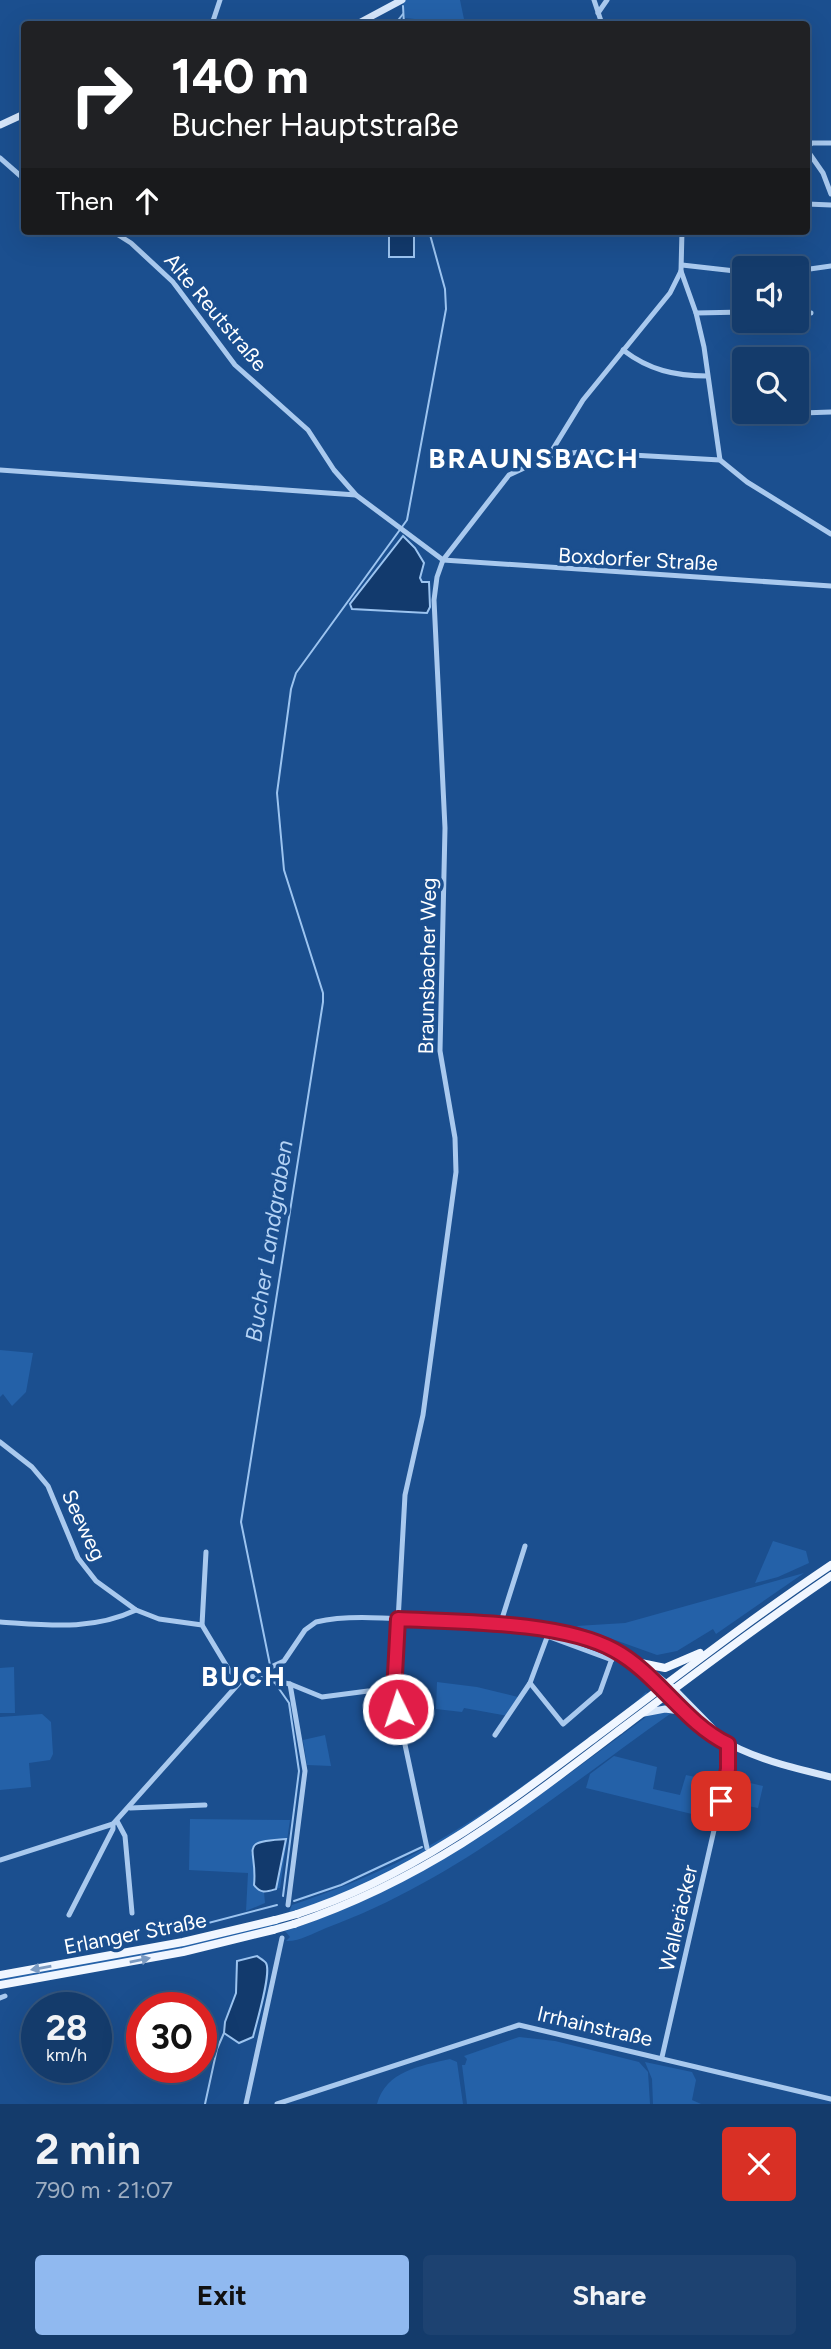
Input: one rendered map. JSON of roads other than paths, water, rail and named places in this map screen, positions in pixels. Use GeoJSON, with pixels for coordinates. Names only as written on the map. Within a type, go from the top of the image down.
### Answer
{"type":"FeatureCollection","features":[{"type":"Feature","properties":{"kind":"main road"},"geometry":{"type":"LineString","coordinates":[[667,1689],[715,1647],[831,1565]]}},
{"type":"Feature","properties":{"kind":"main road"},"geometry":{"type":"LineString","coordinates":[[667,1689],[831,1576]]}},
{"type":"Feature","properties":{"kind":"main road"},"geometry":{"type":"LineString","coordinates":[[641,1663],[665,1668],[715,1647]]}},
{"type":"Feature","properties":{"kind":"main road","name":"Erlanger Straße"},"geometry":{"type":"LineString","coordinates":[[0,1985],[183,1952],[294,1924],[368,1897],[441,1859],[517,1808],[643,1713],[667,1689]]}},
{"type":"Feature","properties":{"kind":"main road","name":"Erlanger Straße"},"geometry":{"type":"LineString","coordinates":[[0,1975],[183,1942],[275,1920],[375,1884],[442,1848],[667,1689]]}},
{"type":"Feature","properties":{"kind":"street"},"geometry":{"type":"LineString","coordinates":[[213,21],[220,0]]}},
{"type":"Feature","properties":{"kind":"street"},"geometry":{"type":"LineString","coordinates":[[363,21],[402,0]]}},
{"type":"Feature","properties":{"kind":"street"},"geometry":{"type":"LineString","coordinates":[[594,0],[601,21]]}},
{"type":"Feature","properties":{"kind":"street"},"geometry":{"type":"LineString","coordinates":[[598,13],[607,0]]}},
{"type":"Feature","properties":{"kind":"street"},"geometry":{"type":"LineString","coordinates":[[0,125],[21,115]]}},
{"type":"Feature","properties":{"kind":"street"},"geometry":{"type":"LineString","coordinates":[[810,145],[831,143]]}},
{"type":"Feature","properties":{"kind":"street"},"geometry":{"type":"LineString","coordinates":[[810,153],[823,173],[831,194]]}},
{"type":"Feature","properties":{"kind":"street"},"geometry":{"type":"LineString","coordinates":[[0,158],[21,176]]}},
{"type":"Feature","properties":{"kind":"street"},"geometry":{"type":"LineString","coordinates":[[810,204],[831,205]]}},
{"type":"Feature","properties":{"kind":"street","name":"Alte Reutstraße"},"geometry":{"type":"LineString","coordinates":[[118,235],[131,243],[173,282],[235,365],[308,430],[334,470],[356,495],[443,561]]}},
{"type":"Feature","properties":{"kind":"street"},"geometry":{"type":"LineString","coordinates":[[682,235],[681,268],[696,313],[720,460]]}},
{"type":"Feature","properties":{"kind":"street"},"geometry":{"type":"LineString","coordinates":[[809,269],[831,266]]}},
{"type":"Feature","properties":{"kind":"street"},"geometry":{"type":"LineString","coordinates":[[681,268],[732,271]]}},
{"type":"Feature","properties":{"kind":"street"},"geometry":{"type":"LineString","coordinates":[[548,457],[583,400],[670,293],[681,268]]}},
{"type":"Feature","properties":{"kind":"street"},"geometry":{"type":"LineString","coordinates":[[696,313],[732,312]]}},
{"type":"Feature","properties":{"kind":"street"},"geometry":{"type":"LineString","coordinates":[[624,350],[642,363],[668,373],[707,376]]}},
{"type":"Feature","properties":{"kind":"street"},"geometry":{"type":"LineString","coordinates":[[809,413],[831,412]]}},
{"type":"Feature","properties":{"kind":"street"},"geometry":{"type":"LineString","coordinates":[[443,561],[509,475],[548,457],[601,451],[720,460],[747,482],[831,534]]}},
{"type":"Feature","properties":{"kind":"street"},"geometry":{"type":"LineString","coordinates":[[0,470],[356,495]]}},
{"type":"Feature","properties":{"kind":"street","name":"Boxdorfer Straße"},"geometry":{"type":"LineString","coordinates":[[443,561],[831,586]]}},
{"type":"Feature","properties":{"kind":"street","name":"Braunsbacher Weg"},"geometry":{"type":"LineString","coordinates":[[427,1848],[394,1693],[405,1495],[423,1415],[456,1172],[456,1147],[439,1044],[445,839],[434,600],[437,577],[443,561]]}},
{"type":"Feature","properties":{"kind":"street","name":"Seeweg"},"geometry":{"type":"LineString","coordinates":[[0,1442],[33,1467],[48,1486],[86,1571],[135,1610],[159,1619],[202,1625]]}},
{"type":"Feature","properties":{"kind":"street"},"geometry":{"type":"LineString","coordinates":[[499,1625],[525,1546]]}},
{"type":"Feature","properties":{"kind":"street"},"geometry":{"type":"LineString","coordinates":[[206,1552],[202,1625],[229,1671],[240,1681]]}},
{"type":"Feature","properties":{"kind":"street"},"geometry":{"type":"LineString","coordinates":[[0,1622],[94,1624],[117,1619],[135,1610]]}},
{"type":"Feature","properties":{"kind":"street"},"geometry":{"type":"LineString","coordinates":[[69,1915],[115,1823],[240,1681],[289,1657],[306,1630],[316,1622],[398,1619],[499,1625],[615,1650],[641,1663],[728,1744]]}},
{"type":"Feature","properties":{"kind":"street"},"geometry":{"type":"LineString","coordinates":[[548,1634],[612,1660]]}},
{"type":"Feature","properties":{"kind":"street"},"geometry":{"type":"LineString","coordinates":[[495,1735],[530,1683],[548,1634]]}},
{"type":"Feature","properties":{"kind":"street"},"geometry":{"type":"LineString","coordinates":[[615,1650],[667,1689],[684,1713],[713,1737],[763,1761],[831,1777]]}},
{"type":"Feature","properties":{"kind":"street"},"geometry":{"type":"LineString","coordinates":[[530,1683],[563,1724],[600,1692],[615,1650]]}},
{"type":"Feature","properties":{"kind":"street"},"geometry":{"type":"LineString","coordinates":[[248,1676],[290,1684],[322,1697],[369,1691],[394,1693]]}},
{"type":"Feature","properties":{"kind":"street"},"geometry":{"type":"LineString","coordinates":[[288,1905],[306,1771],[290,1684]]}},
{"type":"Feature","properties":{"kind":"street"},"geometry":{"type":"LineString","coordinates":[[643,1713],[665,1709],[684,1713]]}},
{"type":"Feature","properties":{"kind":"street","name":"Walleräcker"},"geometry":{"type":"LineString","coordinates":[[662,2057],[728,1769],[728,1744]]}},
{"type":"Feature","properties":{"kind":"street"},"geometry":{"type":"LineString","coordinates":[[130,1808],[205,1805]]}},
{"type":"Feature","properties":{"kind":"street"},"geometry":{"type":"LineString","coordinates":[[0,1860],[115,1823]]}},
{"type":"Feature","properties":{"kind":"street"},"geometry":{"type":"LineString","coordinates":[[115,1823],[125,1836],[132,1913]]}},
{"type":"Feature","properties":{"kind":"street"},"geometry":{"type":"LineString","coordinates":[[246,2104],[282,1938]]}},
{"type":"Feature","properties":{"kind":"street","name":"Irrhainstraße"},"geometry":{"type":"LineString","coordinates":[[276,2104],[520,2025],[831,2098]]}},
{"type":"Feature","properties":{"kind":"waterway","name":"Bucher Landgraben"},"geometry":{"type":"LineString","coordinates":[[403,6],[404,21]]}},
{"type":"Feature","properties":{"kind":"waterway"},"geometry":{"type":"LineString","coordinates":[[397,21],[403,14]]}},
{"type":"Feature","properties":{"kind":"waterway","name":"Bucher Landgraben"},"geometry":{"type":"LineString","coordinates":[[270,1665],[241,1522],[323,1002],[323,993],[284,870],[277,793],[291,689],[296,673],[407,520],[446,309],[445,289],[430,235]]}},
{"type":"Feature","properties":{"kind":"waterway","name":"Bucher Landgraben"},"geometry":{"type":"LineString","coordinates":[[275,1683],[289,1703],[299,1771],[283,1896]]}},
{"type":"Feature","properties":{"kind":"waterway"},"geometry":{"type":"LineString","coordinates":[[294,1901],[341,1885],[422,1847]]}},
{"type":"Feature","properties":{"kind":"waterway"},"geometry":{"type":"LineString","coordinates":[[151,1938],[277,1905]]}},
{"type":"Feature","properties":{"kind":"waterway","name":"Bucher Landgraben"},"geometry":{"type":"LineString","coordinates":[[205,2104],[217,2049],[224,2033]]}},
{"type":"Feature","properties":{"kind":"district","name":"BRAUNSBACH"},"geometry":{"type":"Point","coordinates":[534,458]}},
{"type":"Feature","properties":{"kind":"district","name":"BUCH"},"geometry":{"type":"Point","coordinates":[244,1676]}}]}
